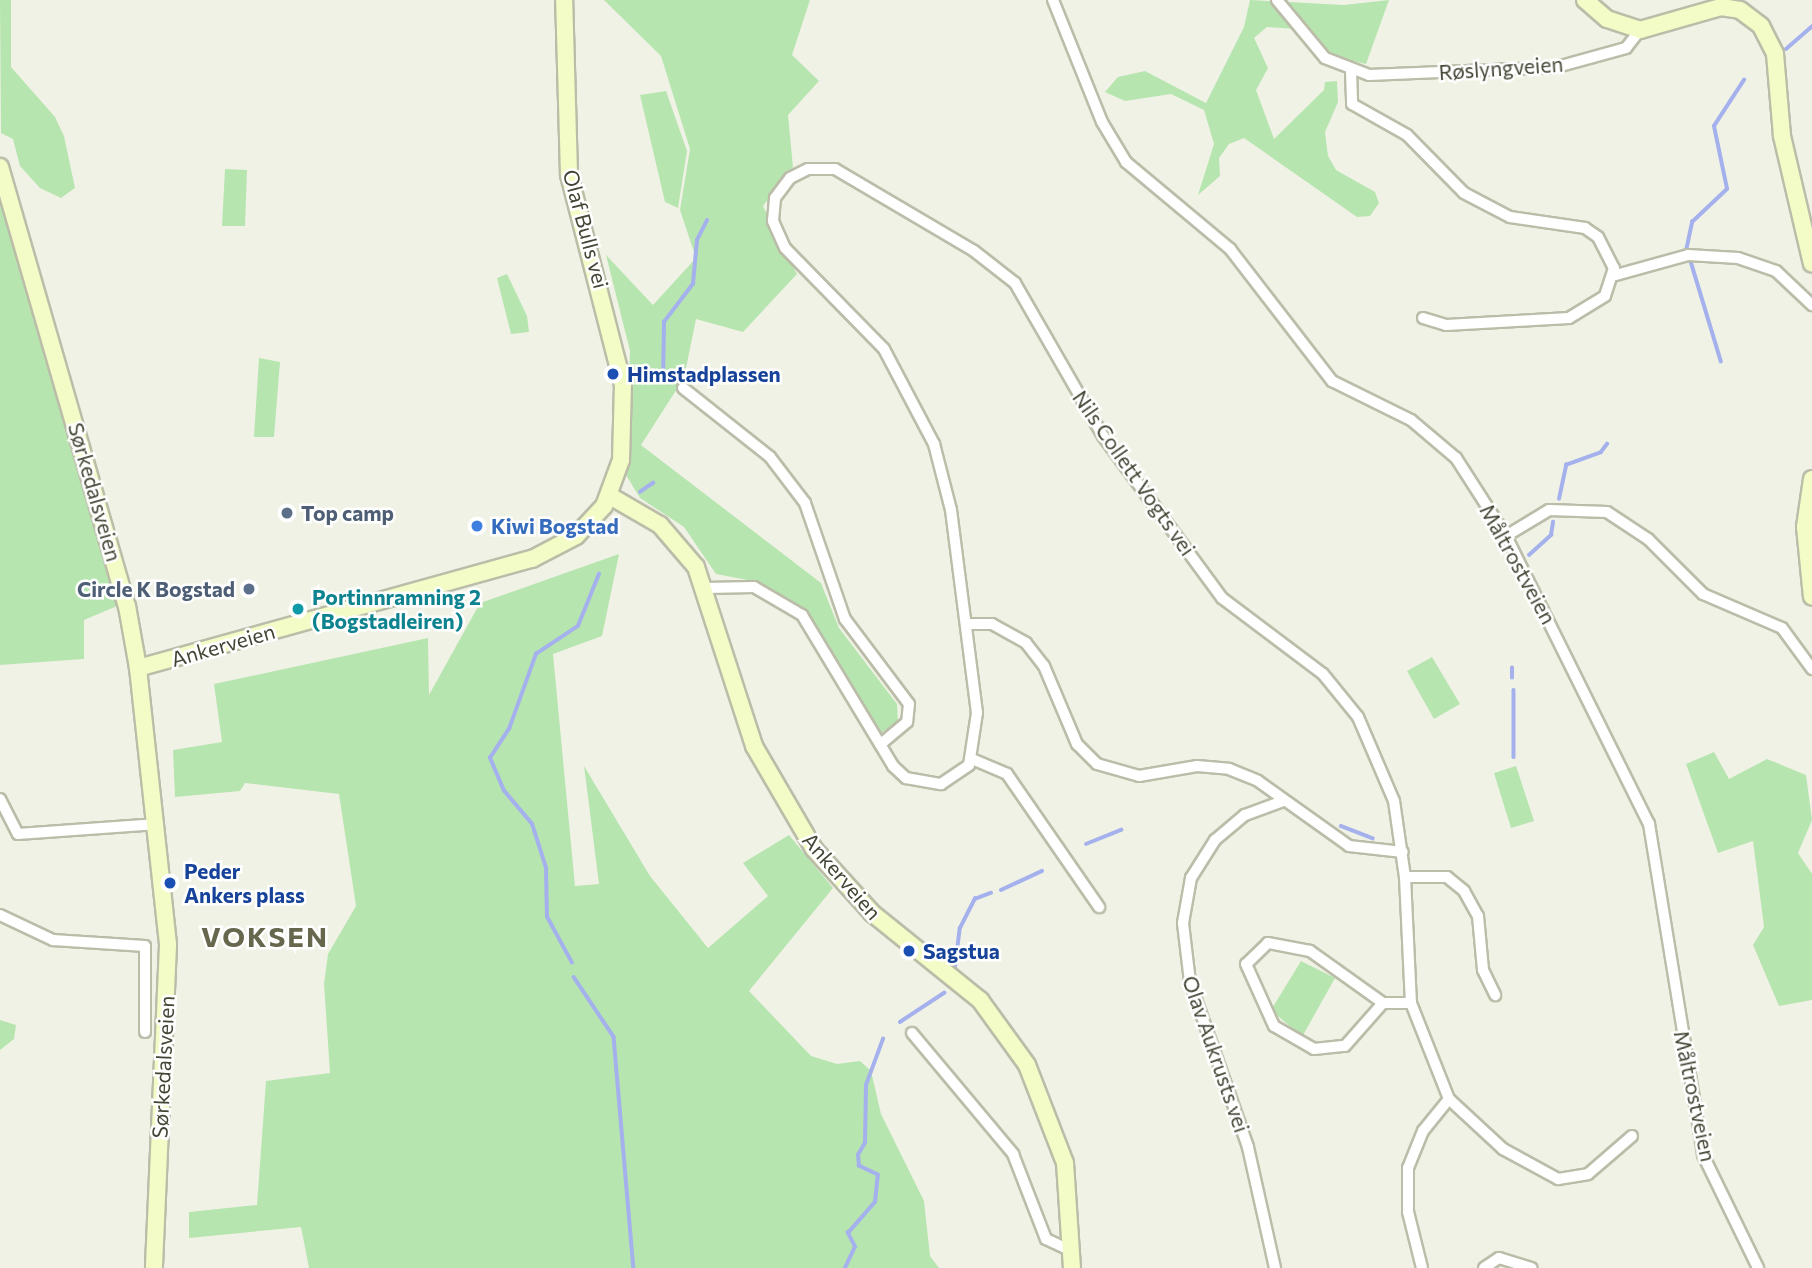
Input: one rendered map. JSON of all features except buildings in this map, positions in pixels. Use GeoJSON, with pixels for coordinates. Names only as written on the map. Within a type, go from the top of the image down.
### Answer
{"type":"FeatureCollection","features":[{"type":"Feature","properties":{"kind":"main road","name":"Olaf Bulls vei"},"geometry":{"type":"LineString","coordinates":[[564,0],[569,174],[617,343],[624,414],[610,496]]}},
{"type":"Feature","properties":{"kind":"main road"},"geometry":{"type":"LineString","coordinates":[[1586,0],[1607,19],[1640,30],[1721,7],[1740,10],[1761,26],[1774,50],[1782,136],[1812,264]]}},
{"type":"Feature","properties":{"kind":"main road","name":"Sørkedalsveien"},"geometry":{"type":"LineString","coordinates":[[0,167],[127,606],[138,667],[158,824],[168,959],[154,1268]]}},
{"type":"Feature","properties":{"kind":"main road"},"geometry":{"type":"LineString","coordinates":[[1812,479],[1805,527],[1812,597]]}},
{"type":"Feature","properties":{"kind":"main road","name":"Ankerveien"},"geometry":{"type":"LineString","coordinates":[[138,667],[532,559],[576,536],[610,496],[672,535],[706,588],[746,727],[801,831],[872,913],[975,995],[1027,1065],[1062,1150],[1072,1268]]}},
{"type":"Feature","properties":{"kind":"street","name":"Måltrostveien"},"geometry":{"type":"LineString","coordinates":[[1053,0],[1102,122],[1131,167],[1230,249],[1332,381],[1411,420],[1456,458],[1506,536],[1649,824],[1703,1155],[1758,1268]]}},
{"type":"Feature","properties":{"kind":"street"},"geometry":{"type":"LineString","coordinates":[[1277,0],[1315,49],[1351,71],[1352,104],[1407,135],[1464,193],[1510,216],[1594,232],[1616,275]]}},
{"type":"Feature","properties":{"kind":"street","name":"Røslyngveien"},"geometry":{"type":"LineString","coordinates":[[1351,71],[1557,66],[1626,48],[1640,30]]}},
{"type":"Feature","properties":{"kind":"street","name":"Nils Collett Vogts vei"},"geometry":{"type":"LineString","coordinates":[[972,759],[978,724],[947,492],[917,403],[870,331],[785,248],[775,230],[775,198],[790,178],[808,169],[852,177],[974,251],[1015,283],[1092,419],[1216,590],[1243,618],[1323,674],[1358,717],[1388,781],[1403,852],[1411,1003],[1450,1099],[1503,1149],[1558,1179],[1588,1174],[1632,1136]]}},
{"type":"Feature","properties":{"kind":"street"},"geometry":{"type":"LineString","coordinates":[[1423,318],[1446,325],[1569,318],[1599,302],[1616,275],[1688,256],[1738,258],[1776,271],[1812,305]]}},
{"type":"Feature","properties":{"kind":"street"},"geometry":{"type":"LineString","coordinates":[[683,388],[770,457],[801,496],[845,619],[909,704],[907,722],[880,745]]}},
{"type":"Feature","properties":{"kind":"street"},"geometry":{"type":"LineString","coordinates":[[1506,536],[1549,510],[1607,512],[1648,540],[1703,594],[1782,628],[1812,669]]}},
{"type":"Feature","properties":{"kind":"street"},"geometry":{"type":"LineString","coordinates":[[706,588],[754,587],[795,609],[899,772],[923,784],[954,779],[972,759],[1007,774],[1099,907]]}},
{"type":"Feature","properties":{"kind":"street"},"geometry":{"type":"LineString","coordinates":[[966,624],[992,624],[1026,643],[1044,666],[1077,744],[1097,764],[1139,776],[1219,767],[1258,781],[1349,846],[1403,852]]}},
{"type":"Feature","properties":{"kind":"street"},"geometry":{"type":"LineString","coordinates":[[0,799],[18,834],[158,824]]}},
{"type":"Feature","properties":{"kind":"street","name":"Olav Aukrusts vei"},"geometry":{"type":"LineString","coordinates":[[1275,1268],[1248,1147],[1190,982],[1183,923],[1191,878],[1215,840],[1233,822],[1283,801]]}},
{"type":"Feature","properties":{"kind":"street"},"geometry":{"type":"LineString","coordinates":[[1405,877],[1447,877],[1464,891],[1478,916],[1483,970],[1496,995]]}},
{"type":"Feature","properties":{"kind":"street","name":"Sørkedalsveien"},"geometry":{"type":"LineString","coordinates":[[0,915],[53,940],[145,946],[145,1032]]}},
{"type":"Feature","properties":{"kind":"street"},"geometry":{"type":"LineString","coordinates":[[1383,1003],[1345,1046],[1314,1049],[1274,1026],[1246,964],[1268,943],[1310,951],[1383,1003],[1411,1003]]}},
{"type":"Feature","properties":{"kind":"street"},"geometry":{"type":"LineString","coordinates":[[912,1033],[1013,1154],[1046,1239],[1072,1251]]}},
{"type":"Feature","properties":{"kind":"street"},"geometry":{"type":"LineString","coordinates":[[1422,1268],[1408,1212],[1408,1168],[1423,1130],[1450,1099]]}},
{"type":"Feature","properties":{"kind":"street"},"geometry":{"type":"LineString","coordinates":[[1484,1268],[1499,1258],[1531,1268]]}},
{"type":"Feature","properties":{"kind":"green space"},"geometry":{"type":"Polygon","coordinates":[[[0,0],[11,0],[11,67],[55,117],[64,136],[75,188],[61,198],[40,188],[20,166],[13,139],[1,133],[0,0]]]}},
{"type":"Feature","properties":{"kind":"green space"},"geometry":{"type":"Polygon","coordinates":[[[604,0],[810,0],[792,55],[819,81],[788,115],[793,167],[763,206],[797,274],[743,332],[696,319],[684,378],[641,445],[821,583],[839,628],[897,704],[898,722],[881,733],[804,612],[758,582],[716,574],[684,527],[640,498],[626,475],[630,351],[606,255],[653,305],[696,258],[680,210],[690,149],[661,56],[604,0]]]}},
{"type":"Feature","properties":{"kind":"green space"},"geometry":{"type":"Polygon","coordinates":[[[1250,0],[1344,5],[1389,0],[1366,64],[1331,56],[1297,29],[1267,27],[1254,38],[1268,68],[1256,90],[1274,139],[1324,90],[1325,82],[1337,81],[1338,102],[1325,132],[1328,156],[1336,170],[1375,192],[1379,203],[1370,216],[1357,217],[1244,138],[1229,144],[1219,158],[1220,176],[1198,195],[1214,144],[1204,110],[1171,94],[1125,101],[1105,92],[1118,77],[1145,71],[1206,103],[1244,27],[1250,0]]]}},
{"type":"Feature","properties":{"kind":"green space"},"geometry":{"type":"Polygon","coordinates":[[[666,91],[687,151],[678,208],[665,202],[640,95],[666,91]]]}},
{"type":"Feature","properties":{"kind":"green space"},"geometry":{"type":"Polygon","coordinates":[[[225,169],[247,170],[245,226],[222,226],[225,169]]]}},
{"type":"Feature","properties":{"kind":"green space"},"geometry":{"type":"Polygon","coordinates":[[[0,185],[117,606],[84,620],[84,659],[0,665],[0,185]]]}},
{"type":"Feature","properties":{"kind":"green space"},"geometry":{"type":"Polygon","coordinates":[[[507,274],[527,316],[529,332],[511,334],[497,278],[507,274]]]}},
{"type":"Feature","properties":{"kind":"green space"},"geometry":{"type":"Polygon","coordinates":[[[259,358],[280,362],[274,437],[254,437],[259,358]]]}},
{"type":"Feature","properties":{"kind":"green space"},"geometry":{"type":"Polygon","coordinates":[[[619,554],[602,636],[553,654],[575,886],[599,884],[584,766],[650,876],[708,948],[768,896],[743,863],[789,835],[833,888],[749,991],[811,1056],[837,1064],[860,1061],[871,1071],[881,1114],[924,1201],[930,1256],[939,1268],[309,1268],[301,1227],[189,1238],[189,1212],[257,1205],[266,1081],[330,1073],[324,984],[328,954],[356,906],[339,794],[245,783],[240,791],[175,797],[173,750],[222,742],[214,684],[428,638],[429,695],[480,603],[619,554]]]}},
{"type":"Feature","properties":{"kind":"green space"},"geometry":{"type":"Polygon","coordinates":[[[1432,657],[1460,704],[1434,719],[1407,671],[1432,657]]]}},
{"type":"Feature","properties":{"kind":"green space"},"geometry":{"type":"Polygon","coordinates":[[[1714,752],[1729,779],[1767,759],[1806,775],[1812,820],[1798,853],[1812,874],[1812,1000],[1779,1006],[1753,945],[1764,927],[1753,841],[1718,853],[1686,764],[1714,752]]]}},
{"type":"Feature","properties":{"kind":"green space"},"geometry":{"type":"Polygon","coordinates":[[[1516,766],[1534,821],[1511,828],[1494,773],[1516,766]]]}},
{"type":"Feature","properties":{"kind":"green space"},"geometry":{"type":"Polygon","coordinates":[[[1301,961],[1335,978],[1302,1037],[1271,1010],[1301,961]]]}},
{"type":"Feature","properties":{"kind":"green space"},"geometry":{"type":"Polygon","coordinates":[[[0,1020],[16,1025],[14,1039],[0,1050],[0,1020]]]}},
{"type":"Feature","properties":{"kind":"waterway"},"geometry":{"type":"LineString","coordinates":[[1786,49],[1812,26]]}},
{"type":"Feature","properties":{"kind":"waterway"},"geometry":{"type":"LineString","coordinates":[[1686,251],[1692,222],[1727,189],[1714,126],[1744,80]]}},
{"type":"Feature","properties":{"kind":"waterway"},"geometry":{"type":"LineString","coordinates":[[663,381],[664,322],[693,284],[697,240],[707,220]]}},
{"type":"Feature","properties":{"kind":"waterway"},"geometry":{"type":"LineString","coordinates":[[1690,258],[1721,361]]}},
{"type":"Feature","properties":{"kind":"waterway"},"geometry":{"type":"LineString","coordinates":[[1559,499],[1566,465],[1601,452],[1607,444]]}},
{"type":"Feature","properties":{"kind":"waterway"},"geometry":{"type":"LineString","coordinates":[[640,492],[653,483]]}},
{"type":"Feature","properties":{"kind":"waterway"},"geometry":{"type":"LineString","coordinates":[[1529,555],[1551,535],[1553,522]]}},
{"type":"Feature","properties":{"kind":"waterway"},"geometry":{"type":"LineString","coordinates":[[572,963],[547,917],[546,868],[532,824],[504,791],[490,758],[509,729],[536,654],[578,626],[599,574]]}},
{"type":"Feature","properties":{"kind":"waterway"},"geometry":{"type":"LineString","coordinates":[[1512,668],[1512,678]]}},
{"type":"Feature","properties":{"kind":"waterway"},"geometry":{"type":"LineString","coordinates":[[1514,690],[1514,757]]}},
{"type":"Feature","properties":{"kind":"waterway"},"geometry":{"type":"LineString","coordinates":[[1341,826],[1373,838]]}},
{"type":"Feature","properties":{"kind":"waterway"},"geometry":{"type":"LineString","coordinates":[[1086,844],[1121,830]]}},
{"type":"Feature","properties":{"kind":"waterway"},"geometry":{"type":"LineString","coordinates":[[1001,890],[1042,871]]}},
{"type":"Feature","properties":{"kind":"waterway"},"geometry":{"type":"LineString","coordinates":[[955,967],[960,928],[975,899],[991,893]]}},
{"type":"Feature","properties":{"kind":"waterway"},"geometry":{"type":"LineString","coordinates":[[574,977],[614,1037],[634,1268]]}},
{"type":"Feature","properties":{"kind":"waterway"},"geometry":{"type":"LineString","coordinates":[[900,1022],[944,993]]}},
{"type":"Feature","properties":{"kind":"waterway"},"geometry":{"type":"LineString","coordinates":[[845,1268],[855,1247],[848,1233],[875,1202],[878,1175],[859,1166],[858,1155],[865,1143],[866,1085],[883,1039]]}},
{"type":"Feature","properties":{"kind":"place","name":"Himstadplassen"},"geometry":{"type":"Point","coordinates":[613,374]}},
{"type":"Feature","properties":{"kind":"place","name":"Top camp"},"geometry":{"type":"Point","coordinates":[287,513]}},
{"type":"Feature","properties":{"kind":"place","name":"Kiwi Bogstad"},"geometry":{"type":"Point","coordinates":[477,526]}},
{"type":"Feature","properties":{"kind":"place","name":"Circle K Bogstad"},"geometry":{"type":"Point","coordinates":[249,589]}},
{"type":"Feature","properties":{"kind":"place","name":"Portinnramning 2 (Bogstadleiren)"},"geometry":{"type":"Point","coordinates":[298,609]}},
{"type":"Feature","properties":{"kind":"place","name":"Peder Ankers plass"},"geometry":{"type":"Point","coordinates":[170,883]}},
{"type":"Feature","properties":{"kind":"place","name":"Sagstua"},"geometry":{"type":"Point","coordinates":[909,951]}},
{"type":"Feature","properties":{"kind":"district","name":"VOKSEN"},"geometry":{"type":"Point","coordinates":[265,936]}}]}
